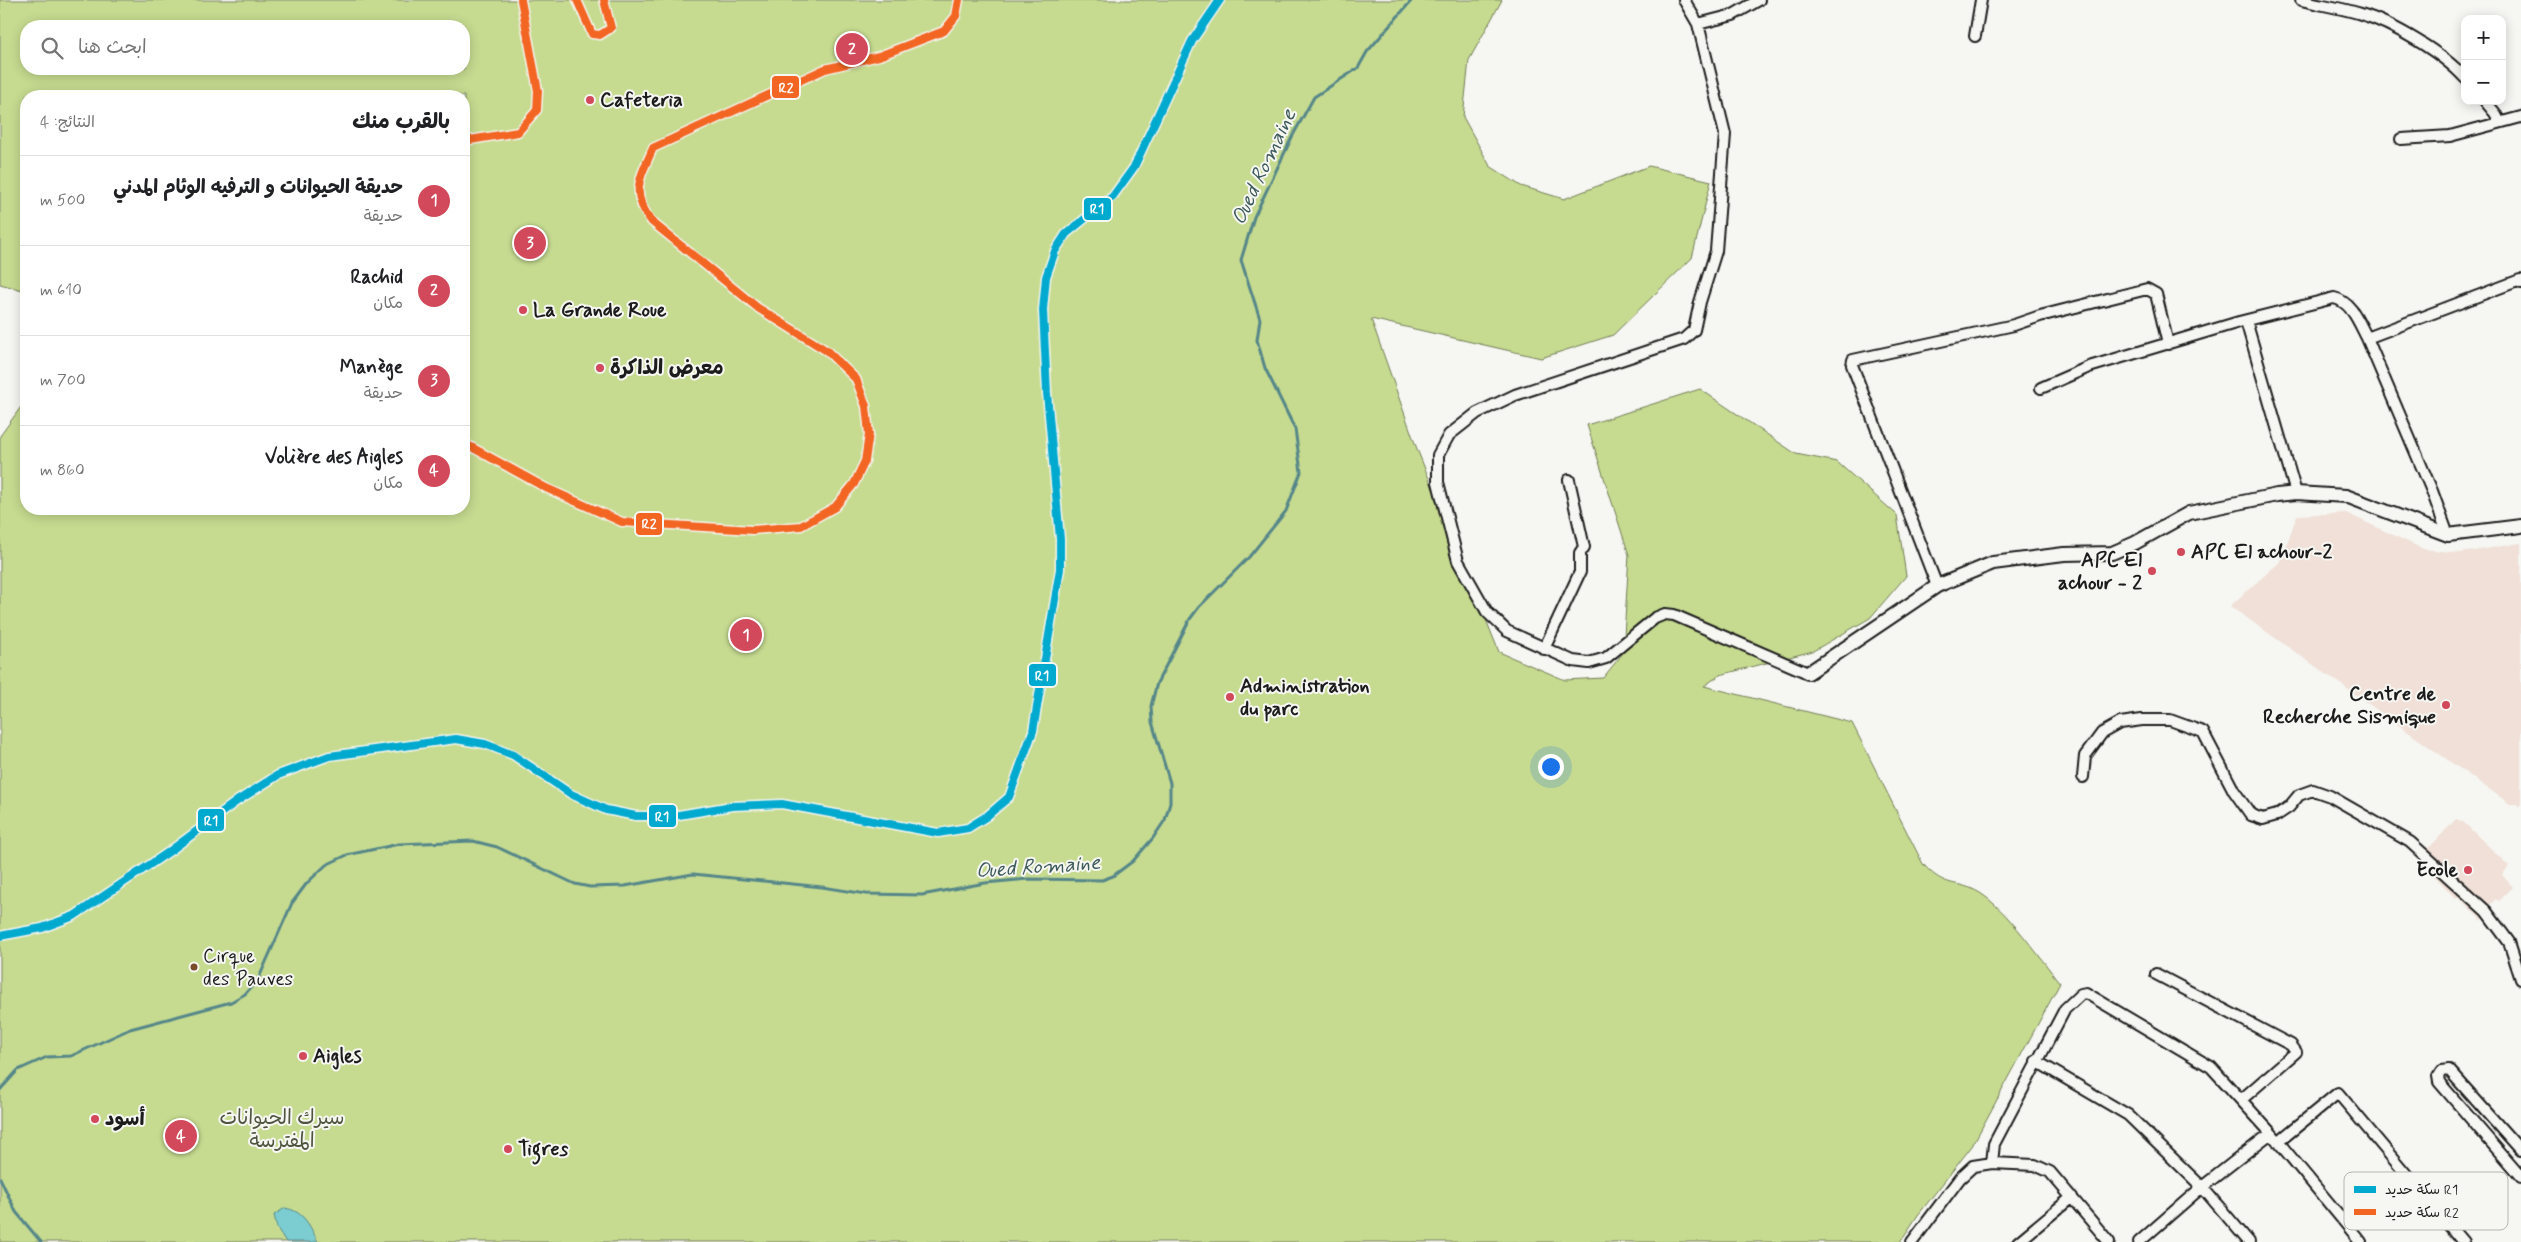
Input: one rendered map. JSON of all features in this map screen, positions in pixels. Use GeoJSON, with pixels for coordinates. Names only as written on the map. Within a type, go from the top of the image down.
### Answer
{"type":"FeatureCollection","features":[{"type":"Feature","properties":{"kind":"street"},"geometry":{"type":"LineString","coordinates":[[1684,0],[1698,24],[1726,134],[1720,175],[1716,251],[1700,302],[1694,330],[1684,339],[1515,395],[1477,413],[1449,435],[1438,455],[1438,482],[1458,561],[1487,612],[1507,631],[1573,661],[1589,663],[1606,658],[1656,618],[1665,614],[1674,615],[1808,672],[1937,586],[1993,563],[2064,554],[2112,553],[2189,514],[2296,493],[2346,496],[2448,535],[2521,526]]}},
{"type":"Feature","properties":{"kind":"street"},"geometry":{"type":"LineString","coordinates":[[1698,24],[1733,15],[1759,0]]}},
{"type":"Feature","properties":{"kind":"street"},"geometry":{"type":"LineString","coordinates":[[1975,36],[1981,0]]}},
{"type":"Feature","properties":{"kind":"street"},"geometry":{"type":"LineString","coordinates":[[2301,0],[2362,14],[2426,45],[2461,75]]}},
{"type":"Feature","properties":{"kind":"street"},"geometry":{"type":"LineString","coordinates":[[2489,105],[2496,113],[2499,121]]}},
{"type":"Feature","properties":{"kind":"street"},"geometry":{"type":"LineString","coordinates":[[2401,140],[2450,136],[2499,121],[2521,117]]}},
{"type":"Feature","properties":{"kind":"street"},"geometry":{"type":"LineString","coordinates":[[2367,338],[2520,280],[2521,283]]}},
{"type":"Feature","properties":{"kind":"street"},"geometry":{"type":"LineString","coordinates":[[1937,586],[1852,365],[1853,360],[1857,357],[2014,326],[2040,316],[2147,289],[2156,294],[2168,344]]}},
{"type":"Feature","properties":{"kind":"street"},"geometry":{"type":"LineString","coordinates":[[2041,388],[2089,367],[2246,321],[2334,298],[2343,300],[2348,305],[2367,338],[2432,490],[2448,535]]}},
{"type":"Feature","properties":{"kind":"street"},"geometry":{"type":"LineString","coordinates":[[2246,321],[2296,493]]}},
{"type":"Feature","properties":{"kind":"street"},"geometry":{"type":"LineString","coordinates":[[1544,649],[1580,572],[1580,553],[1584,547],[1569,480]]}},
{"type":"Feature","properties":{"kind":"street"},"geometry":{"type":"LineString","coordinates":[[2083,777],[2085,756],[2102,733],[2120,723],[2142,720],[2170,720],[2203,732],[2234,791],[2251,815],[2263,819],[2277,815],[2300,796],[2313,790],[2330,796],[2410,842],[2486,911],[2508,942],[2521,979]]}},
{"type":"Feature","properties":{"kind":"street"},"geometry":{"type":"LineString","coordinates":[[2156,974],[2291,1045],[2295,1049],[2296,1052],[2241,1100]]}},
{"type":"Feature","properties":{"kind":"street"},"geometry":{"type":"LineString","coordinates":[[1992,1163],[1994,1144],[2036,1061],[2065,1009],[2081,994],[2086,993],[2211,1067],[2271,1133],[2344,1222]]}},
{"type":"Feature","properties":{"kind":"street"},"geometry":{"type":"LineString","coordinates":[[2036,1061],[2128,1116],[2202,1187],[2249,1242]]}},
{"type":"Feature","properties":{"kind":"street"},"geometry":{"type":"LineString","coordinates":[[2521,1151],[2450,1070],[2441,1071],[2438,1076],[2439,1082],[2521,1177]]}},
{"type":"Feature","properties":{"kind":"street"},"geometry":{"type":"LineString","coordinates":[[2278,1142],[2336,1094],[2340,1094],[2405,1172]]}},
{"type":"Feature","properties":{"kind":"street"},"geometry":{"type":"LineString","coordinates":[[2139,1242],[2202,1187],[2271,1133]]}},
{"type":"Feature","properties":{"kind":"street"},"geometry":{"type":"LineString","coordinates":[[1912,1242],[1960,1178],[1973,1166],[1992,1163],[2035,1165],[2050,1172],[2109,1242]]}},
{"type":"Feature","properties":{"kind":"street"},"geometry":{"type":"LineString","coordinates":[[2018,1242],[2072,1197]]}},
{"type":"Feature","properties":{"kind":"street"},"geometry":{"type":"LineString","coordinates":[[2351,1230],[2361,1242]]}},
{"type":"Feature","properties":{"kind":"street"},"geometry":{"type":"LineString","coordinates":[[2453,1230],[2463,1242]]}},
{"type":"Feature","properties":{"kind":"shaded area","name":"Centre de Recherche Sismique"},"geometry":{"type":"Polygon","coordinates":[[[2346,513],[2423,549],[2461,553],[2521,543],[2521,807],[2517,804],[2510,804],[2230,606],[2281,561],[2297,515],[2346,513]]]}},
{"type":"Feature","properties":{"kind":"shaded area","name":"Ecole"},"geometry":{"type":"Polygon","coordinates":[[[2456,819],[2463,822],[2509,866],[2502,875],[2513,887],[2499,901],[2496,899],[2489,905],[2491,908],[2481,920],[2458,897],[2456,899],[2419,859],[2456,819]]]}},
{"type":"Feature","properties":{"kind":"green space","name":"سيرك الحيوانات المفترسة"},"geometry":{"type":"Polygon","coordinates":[[[0,0],[1502,0],[1469,60],[1463,117],[1490,166],[1521,186],[1564,199],[1649,166],[1711,181],[1692,258],[1613,335],[1541,358],[1371,319],[1417,449],[1499,652],[1565,680],[1603,678],[1623,653],[1629,555],[1587,425],[1700,389],[1796,454],[1837,462],[1897,515],[1906,576],[1870,618],[1813,651],[1720,675],[1704,686],[1852,723],[1923,864],[1938,878],[1965,886],[1990,900],[2001,910],[2060,983],[1972,1146],[1918,1215],[1900,1242],[0,1242],[0,436],[20,408],[20,515],[470,515],[470,90],[20,90],[20,289],[0,284],[0,0]]]}},
{"type":"Feature","properties":{"kind":"water"},"geometry":{"type":"Polygon","coordinates":[[[285,1208],[297,1212],[306,1220],[318,1242],[286,1242],[277,1228],[274,1215],[285,1208]]]}},
{"type":"Feature","properties":{"kind":"waterway","name":"Oued Romaine"},"geometry":{"type":"LineString","coordinates":[[0,1090],[18,1070],[47,1057],[71,1056],[130,1029],[231,1002],[245,994],[258,980],[292,903],[307,883],[326,865],[347,855],[399,844],[473,841],[497,847],[575,884],[590,887],[625,886],[693,874],[822,887],[866,894],[922,895],[985,883],[1028,879],[1102,880],[1113,876],[1133,861],[1153,838],[1165,820],[1170,803],[1170,783],[1152,722],[1151,706],[1157,683],[1190,619],[1199,607],[1249,557],[1286,511],[1301,472],[1295,429],[1265,368],[1257,340],[1260,319],[1241,260],[1254,217],[1292,137],[1314,97],[1358,68],[1367,52],[1412,0]]}},
{"type":"Feature","properties":{"kind":"waterway"},"geometry":{"type":"LineString","coordinates":[[0,1178],[16,1212],[41,1242]]}},
{"type":"Feature","properties":{"kind":"rail line","name":"R2"},"geometry":{"type":"LineString","coordinates":[[470,140],[518,132],[537,110],[538,91],[521,0]]}},
{"type":"Feature","properties":{"kind":"rail line","name":"R2"},"geometry":{"type":"LineString","coordinates":[[577,0],[592,34],[600,35],[611,28],[604,0]]}},
{"type":"Feature","properties":{"kind":"rail line","name":"R2"},"geometry":{"type":"LineString","coordinates":[[470,446],[546,488],[622,522],[753,530],[801,526],[835,507],[854,484],[865,461],[869,434],[866,406],[856,379],[827,351],[758,308],[652,222],[641,202],[639,185],[653,148],[825,69],[879,56],[944,31],[956,16],[959,0]]}},
{"type":"Feature","properties":{"kind":"rail line","name":"R1"},"geometry":{"type":"LineString","coordinates":[[0,936],[42,928],[74,916],[170,851],[237,801],[278,775],[329,756],[456,739],[485,744],[513,755],[571,794],[606,810],[636,816],[673,816],[732,806],[782,804],[938,833],[968,828],[987,816],[1009,797],[1033,731],[1060,569],[1060,539],[1047,393],[1043,310],[1046,277],[1055,251],[1066,234],[1113,196],[1134,167],[1192,41],[1220,0]]}},
{"type":"Feature","properties":{"kind":"place","name":"Rachid"},"geometry":{"type":"Point","coordinates":[852,49]}},
{"type":"Feature","properties":{"kind":"place","name":"Cafeteria"},"geometry":{"type":"Point","coordinates":[590,100]}},
{"type":"Feature","properties":{"kind":"place","name":"Manège"},"geometry":{"type":"Point","coordinates":[530,243]}},
{"type":"Feature","properties":{"kind":"place","name":"La Grande Roue"},"geometry":{"type":"Point","coordinates":[523,310]}},
{"type":"Feature","properties":{"kind":"place","name":"معرض الذاكرة"},"geometry":{"type":"Point","coordinates":[600,368]}},
{"type":"Feature","properties":{"kind":"place","name":"APC El achour-2"},"geometry":{"type":"Point","coordinates":[2181,552]}},
{"type":"Feature","properties":{"kind":"place","name":"APC El achour - 2"},"geometry":{"type":"Point","coordinates":[2152,571]}},
{"type":"Feature","properties":{"kind":"place","name":"حديقة الحيوانات و الترفيه الوئام المدني"},"geometry":{"type":"Point","coordinates":[746,635]}},
{"type":"Feature","properties":{"kind":"place","name":"Administration du parc"},"geometry":{"type":"Point","coordinates":[1230,697]}},
{"type":"Feature","properties":{"kind":"place","name":"Centre de Recherche Sismique"},"geometry":{"type":"Point","coordinates":[2446,705]}},
{"type":"Feature","properties":{"kind":"place","name":"Ecole"},"geometry":{"type":"Point","coordinates":[2468,870]}},
{"type":"Feature","properties":{"kind":"place","name":"Cirque des Pauves"},"geometry":{"type":"Point","coordinates":[194,967]}},
{"type":"Feature","properties":{"kind":"place","name":"Aigles"},"geometry":{"type":"Point","coordinates":[303,1056]}},
{"type":"Feature","properties":{"kind":"place","name":"أسود"},"geometry":{"type":"Point","coordinates":[95,1119]}},
{"type":"Feature","properties":{"kind":"place","name":"Volière des Aigles"},"geometry":{"type":"Point","coordinates":[181,1136]}},
{"type":"Feature","properties":{"kind":"place","name":"Tigres"},"geometry":{"type":"Point","coordinates":[508,1149]}}]}
